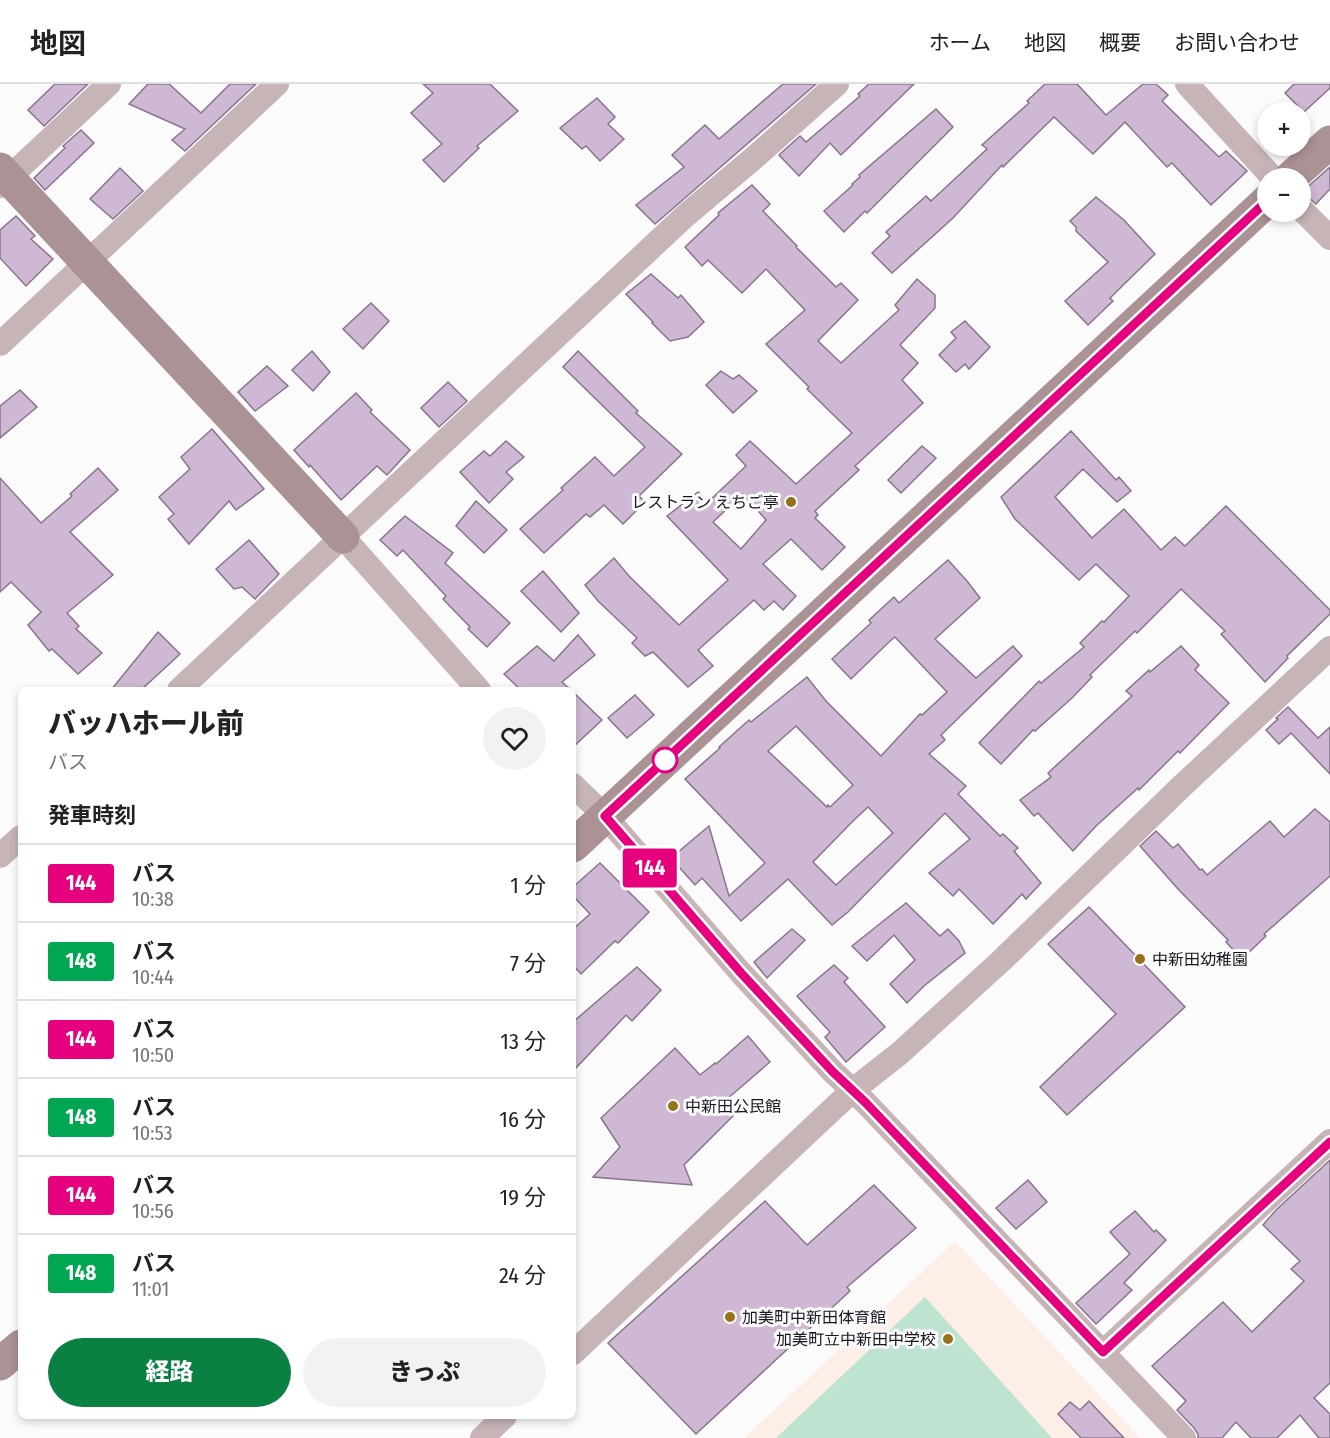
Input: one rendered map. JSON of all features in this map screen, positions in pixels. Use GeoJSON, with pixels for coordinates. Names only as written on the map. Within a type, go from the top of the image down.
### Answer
{"type":"FeatureCollection","features":[{"type":"Feature","properties":{"kind":"street"},"geometry":{"type":"LineString","coordinates":[[109,84],[3,178],[88,262],[343,537],[476,687]]}},
{"type":"Feature","properties":{"kind":"street"},"geometry":{"type":"LineString","coordinates":[[0,344],[276,84]]}},
{"type":"Feature","properties":{"kind":"street"},"geometry":{"type":"LineString","coordinates":[[182,687],[685,216],[837,84]]}},
{"type":"Feature","properties":{"kind":"street"},"geometry":{"type":"LineString","coordinates":[[1187,84],[1263,168]]}},
{"type":"Feature","properties":{"kind":"street"},"geometry":{"type":"LineString","coordinates":[[1301,168],[1330,142]]}},
{"type":"Feature","properties":{"kind":"street"},"geometry":{"type":"LineString","coordinates":[[576,843],[1257,210]]}},
{"type":"Feature","properties":{"kind":"street"},"geometry":{"type":"LineString","coordinates":[[1311,219],[1330,238]]}},
{"type":"Feature","properties":{"kind":"street"},"geometry":{"type":"LineString","coordinates":[[576,1350],[853,1090],[900,1053],[992,969],[1330,648]]}},
{"type":"Feature","properties":{"kind":"street"},"geometry":{"type":"LineString","coordinates":[[576,787],[605,816],[741,973],[833,1072],[853,1090],[1184,1438]]}},
{"type":"Feature","properties":{"kind":"street"},"geometry":{"type":"LineString","coordinates":[[0,856],[18,840]]}},
{"type":"Feature","properties":{"kind":"street"},"geometry":{"type":"LineString","coordinates":[[1103,1352],[1330,1142]]}},
{"type":"Feature","properties":{"kind":"street"},"geometry":{"type":"LineString","coordinates":[[0,1364],[18,1349]]}},
{"type":"Feature","properties":{"kind":"street"},"geometry":{"type":"LineString","coordinates":[[482,1438],[502,1419]]}},
{"type":"Feature","properties":{"kind":"shaded area","name":"加美町立中新田中学校"},"geometry":{"type":"Polygon","coordinates":[[[955,1241],[1140,1438],[744,1438],[955,1241]]]}},
{"type":"Feature","properties":{"kind":"green space"},"geometry":{"type":"Polygon","coordinates":[[[925,1297],[1052,1438],[776,1438],[925,1297]]]}},
{"type":"Feature","properties":{"kind":"building"},"geometry":{"type":"Polygon","coordinates":[[[55,84],[88,84],[44,126],[28,110],[55,84]]]}},
{"type":"Feature","properties":{"kind":"building"},"geometry":{"type":"Polygon","coordinates":[[[148,84],[169,84],[201,113],[230,84],[256,84],[185,151],[172,140],[185,129],[129,104],[148,84]]]}},
{"type":"Feature","properties":{"kind":"building"},"geometry":{"type":"Polygon","coordinates":[[[423,84],[490,84],[518,111],[477,146],[479,148],[444,182],[423,160],[442,144],[411,113],[433,93],[423,84]]]}},
{"type":"Feature","properties":{"kind":"building"},"geometry":{"type":"Polygon","coordinates":[[[783,84],[816,84],[655,224],[636,205],[684,167],[672,155],[705,125],[719,139],[783,84]]]}},
{"type":"Feature","properties":{"kind":"building"},"geometry":{"type":"Polygon","coordinates":[[[869,84],[914,84],[841,155],[830,143],[799,176],[779,155],[800,136],[806,142],[860,96],[858,94],[869,84]]]}},
{"type":"Feature","properties":{"kind":"building"},"geometry":{"type":"Polygon","coordinates":[[[1045,84],[1077,84],[1106,115],[1143,84],[1156,84],[1168,95],[1162,101],[1219,157],[1226,151],[1247,171],[1211,205],[1172,163],[1167,167],[1125,122],[1093,154],[1054,117],[1003,167],[1002,165],[953,218],[892,273],[872,253],[890,236],[886,232],[926,196],[931,201],[987,149],[982,145],[1029,103],[1027,101],[1045,84]]]}},
{"type":"Feature","properties":{"kind":"building"},"geometry":{"type":"Polygon","coordinates":[[[1294,84],[1330,84],[1330,88],[1311,106],[1311,102],[1294,102],[1285,93],[1294,84]]]}},
{"type":"Feature","properties":{"kind":"building"},"geometry":{"type":"Polygon","coordinates":[[[597,98],[615,117],[608,124],[624,139],[600,161],[586,146],[582,149],[560,128],[597,98]]]}},
{"type":"Feature","properties":{"kind":"building"},"geometry":{"type":"Polygon","coordinates":[[[936,109],[953,127],[867,213],[865,211],[844,232],[824,211],[853,185],[860,177],[859,175],[936,109]]]}},
{"type":"Feature","properties":{"kind":"building"},"geometry":{"type":"Polygon","coordinates":[[[81,130],[94,143],[45,190],[34,178],[81,130]]]}},
{"type":"Feature","properties":{"kind":"building"},"geometry":{"type":"Polygon","coordinates":[[[1330,167],[1330,189],[1316,204],[1311,200],[1311,184],[1330,167]]]}},
{"type":"Feature","properties":{"kind":"building"},"geometry":{"type":"Polygon","coordinates":[[[120,168],[143,191],[113,219],[90,199],[120,168]]]}},
{"type":"Feature","properties":{"kind":"building"},"geometry":{"type":"Polygon","coordinates":[[[752,185],[770,204],[763,211],[796,247],[836,287],[841,283],[858,300],[818,341],[841,363],[899,310],[895,305],[917,279],[935,295],[935,308],[900,345],[918,363],[902,380],[923,403],[855,466],[859,470],[815,511],[818,515],[815,518],[845,547],[822,570],[791,539],[763,564],[796,596],[783,610],[774,601],[764,610],[754,600],[698,650],[713,666],[688,687],[653,652],[645,656],[632,643],[637,638],[598,601],[585,585],[614,558],[679,625],[728,580],[667,516],[698,492],[708,502],[746,466],[736,455],[750,441],[796,484],[852,433],[766,344],[805,310],[766,269],[742,293],[708,260],[702,266],[685,247],[719,215],[718,213],[752,185]],[[743,494],[713,522],[741,549],[766,520],[743,494]]]}},
{"type":"Feature","properties":{"kind":"building"},"geometry":{"type":"Polygon","coordinates":[[[1096,197],[1124,220],[1155,254],[1110,298],[1113,301],[1088,325],[1065,301],[1108,262],[1076,231],[1076,227],[1070,221],[1096,197]]]}},
{"type":"Feature","properties":{"kind":"building"},"geometry":{"type":"Polygon","coordinates":[[[16,216],[35,236],[31,239],[53,259],[26,286],[0,258],[0,230],[16,216]]]}},
{"type":"Feature","properties":{"kind":"building"},"geometry":{"type":"Polygon","coordinates":[[[651,274],[678,298],[681,295],[704,322],[688,337],[670,341],[626,294],[651,274]]]}},
{"type":"Feature","properties":{"kind":"building"},"geometry":{"type":"Polygon","coordinates":[[[371,303],[389,321],[363,349],[343,329],[371,303]]]}},
{"type":"Feature","properties":{"kind":"building"},"geometry":{"type":"Polygon","coordinates":[[[965,321],[990,347],[969,369],[965,364],[956,372],[939,355],[956,338],[951,332],[965,321]]]}},
{"type":"Feature","properties":{"kind":"building"},"geometry":{"type":"Polygon","coordinates":[[[312,351],[330,372],[313,391],[292,370],[312,351]]]}},
{"type":"Feature","properties":{"kind":"building"},"geometry":{"type":"Polygon","coordinates":[[[578,351],[638,411],[636,413],[682,454],[639,496],[645,502],[623,524],[604,505],[590,517],[586,514],[544,553],[520,529],[595,457],[614,476],[645,447],[563,367],[578,351]]]}},
{"type":"Feature","properties":{"kind":"building"},"geometry":{"type":"Polygon","coordinates":[[[267,366],[288,386],[255,411],[238,392],[267,366]]]}},
{"type":"Feature","properties":{"kind":"building"},"geometry":{"type":"Polygon","coordinates":[[[721,371],[733,379],[739,375],[757,391],[733,413],[706,385],[721,371]]]}},
{"type":"Feature","properties":{"kind":"building"},"geometry":{"type":"Polygon","coordinates":[[[448,382],[467,401],[439,427],[421,408],[448,382]]]}},
{"type":"Feature","properties":{"kind":"building"},"geometry":{"type":"Polygon","coordinates":[[[20,390],[37,407],[0,438],[0,406],[20,390]]]}},
{"type":"Feature","properties":{"kind":"building"},"geometry":{"type":"Polygon","coordinates":[[[356,393],[372,410],[370,412],[410,450],[387,475],[377,466],[341,500],[294,450],[356,393]]]}},
{"type":"Feature","properties":{"kind":"building"},"geometry":{"type":"Polygon","coordinates":[[[212,429],[264,489],[236,510],[229,501],[189,544],[168,519],[174,514],[159,497],[190,469],[181,457],[212,429]]]}},
{"type":"Feature","properties":{"kind":"building"},"geometry":{"type":"Polygon","coordinates":[[[1071,431],[1116,480],[1119,477],[1131,491],[1117,502],[1083,469],[1055,497],[1092,538],[1124,509],[1161,550],[1175,537],[1185,546],[1226,506],[1330,610],[1330,614],[1287,656],[1288,658],[1265,682],[1221,634],[1225,631],[1181,589],[1090,675],[1092,677],[1073,697],[1035,731],[1033,730],[1001,764],[979,743],[1039,681],[1041,683],[1084,647],[1080,643],[1129,596],[1096,564],[1079,580],[1015,519],[1001,497],[1071,431]]]}},
{"type":"Feature","properties":{"kind":"building"},"geometry":{"type":"Polygon","coordinates":[[[506,441],[524,457],[506,472],[513,479],[489,503],[460,472],[484,451],[490,456],[506,441]]]}},
{"type":"Feature","properties":{"kind":"building"},"geometry":{"type":"Polygon","coordinates":[[[922,446],[936,458],[901,493],[888,480],[922,446]]]}},
{"type":"Feature","properties":{"kind":"building"},"geometry":{"type":"Polygon","coordinates":[[[98,468],[118,490],[70,532],[113,575],[67,613],[79,626],[76,629],[102,653],[78,674],[52,649],[49,651],[28,625],[41,612],[11,582],[0,592],[0,478],[41,523],[72,496],[70,494],[98,468]]]}},
{"type":"Feature","properties":{"kind":"building"},"geometry":{"type":"Polygon","coordinates":[[[476,501],[507,530],[484,553],[456,526],[476,501]]]}},
{"type":"Feature","properties":{"kind":"building"},"geometry":{"type":"Polygon","coordinates":[[[405,516],[453,553],[445,563],[510,623],[487,647],[468,629],[470,627],[443,599],[446,596],[403,550],[397,556],[380,540],[405,516]]]}},
{"type":"Feature","properties":{"kind":"building"},"geometry":{"type":"Polygon","coordinates":[[[249,540],[279,574],[255,599],[242,587],[234,589],[216,569],[249,540]]]}},
{"type":"Feature","properties":{"kind":"building"},"geometry":{"type":"Polygon","coordinates":[[[948,560],[980,598],[935,639],[976,678],[1013,646],[1022,656],[941,735],[945,740],[929,754],[966,786],[958,794],[1000,836],[1003,834],[1018,848],[1014,851],[1041,883],[1026,899],[1022,894],[993,924],[959,889],[953,896],[929,873],[970,839],[945,813],[848,912],[832,925],[788,879],[741,921],[702,878],[695,885],[671,858],[709,826],[729,896],[765,863],[685,779],[749,720],[751,722],[807,677],[826,701],[881,756],[920,714],[922,715],[947,692],[895,637],[851,679],[832,659],[871,623],[869,620],[894,597],[899,603],[948,560]],[[796,726],[768,751],[827,807],[828,805],[830,807],[853,785],[796,726]],[[868,807],[813,862],[836,885],[893,833],[868,807]]]}},
{"type":"Feature","properties":{"kind":"building"},"geometry":{"type":"Polygon","coordinates":[[[543,571],[579,613],[561,632],[521,591],[543,571]]]}},
{"type":"Feature","properties":{"kind":"building"},"geometry":{"type":"Polygon","coordinates":[[[158,632],[180,654],[144,687],[113,687],[158,632]]]}},
{"type":"Feature","properties":{"kind":"building"},"geometry":{"type":"Polygon","coordinates":[[[578,635],[595,655],[562,682],[568,687],[518,687],[504,674],[537,646],[554,661],[578,635]]]}},
{"type":"Feature","properties":{"kind":"building"},"geometry":{"type":"Polygon","coordinates":[[[1181,646],[1199,665],[1195,670],[1229,703],[1180,753],[1178,751],[1139,790],[1138,788],[1096,826],[1073,851],[1038,813],[1034,816],[1020,800],[1051,777],[1048,773],[1132,696],[1126,691],[1181,646]]]}},
{"type":"Feature","properties":{"kind":"building"},"geometry":{"type":"Polygon","coordinates":[[[576,695],[602,720],[576,744],[576,695]]]}},
{"type":"Feature","properties":{"kind":"building"},"geometry":{"type":"Polygon","coordinates":[[[635,695],[654,715],[627,738],[608,718],[635,695]]]}},
{"type":"Feature","properties":{"kind":"building"},"geometry":{"type":"Polygon","coordinates":[[[1288,707],[1318,738],[1330,727],[1330,774],[1291,733],[1279,744],[1266,730],[1288,707]]]}},
{"type":"Feature","properties":{"kind":"building"},"geometry":{"type":"Polygon","coordinates":[[[1315,809],[1330,822],[1330,876],[1264,934],[1266,936],[1242,959],[1226,942],[1228,940],[1140,846],[1156,831],[1173,848],[1178,844],[1207,875],[1270,821],[1284,837],[1315,809]]]}},
{"type":"Feature","properties":{"kind":"building"},"geometry":{"type":"Polygon","coordinates":[[[600,863],[649,912],[618,943],[615,941],[581,974],[576,968],[576,926],[590,914],[576,899],[576,884],[600,863]]]}},
{"type":"Feature","properties":{"kind":"building"},"geometry":{"type":"Polygon","coordinates":[[[906,903],[940,936],[948,929],[959,941],[965,953],[907,1003],[890,984],[915,960],[894,935],[867,961],[852,946],[906,903]]]}},
{"type":"Feature","properties":{"kind":"building"},"geometry":{"type":"Polygon","coordinates":[[[1089,907],[1185,1007],[1067,1115],[1040,1087],[1116,1014],[1048,944],[1089,907]]]}},
{"type":"Feature","properties":{"kind":"building"},"geometry":{"type":"Polygon","coordinates":[[[792,929],[805,940],[767,978],[754,962],[792,929]]]}},
{"type":"Feature","properties":{"kind":"building"},"geometry":{"type":"Polygon","coordinates":[[[834,965],[848,978],[844,982],[885,1027],[846,1062],[825,1037],[830,1032],[797,996],[834,965]]]}},
{"type":"Feature","properties":{"kind":"building"},"geometry":{"type":"Polygon","coordinates":[[[637,967],[661,990],[632,1021],[626,1015],[576,1068],[576,1019],[637,967]]]}},
{"type":"Feature","properties":{"kind":"building","name":"中新田公民館"},"geometry":{"type":"Polygon","coordinates":[[[748,1036],[770,1062],[727,1099],[737,1112],[684,1165],[692,1185],[593,1177],[620,1147],[601,1118],[675,1048],[700,1075],[748,1036]]]}},
{"type":"Feature","properties":{"kind":"building"},"geometry":{"type":"Polygon","coordinates":[[[1330,1160],[1330,1383],[1314,1398],[1330,1414],[1330,1438],[1319,1438],[1300,1415],[1277,1438],[1251,1438],[1236,1422],[1222,1438],[1198,1438],[1194,1428],[1177,1410],[1186,1401],[1152,1366],[1223,1302],[1252,1332],[1304,1281],[1291,1269],[1300,1261],[1263,1225],[1330,1160]]]}},
{"type":"Feature","properties":{"kind":"building"},"geometry":{"type":"Polygon","coordinates":[[[1028,1180],[1047,1202],[1016,1229],[996,1208],[1028,1180]]]}},
{"type":"Feature","properties":{"kind":"building","name":"加美町中新田体育館"},"geometry":{"type":"Polygon","coordinates":[[[874,1185],[916,1228],[847,1287],[850,1291],[696,1434],[608,1343],[765,1201],[807,1245],[874,1185]]]}},
{"type":"Feature","properties":{"kind":"building"},"geometry":{"type":"Polygon","coordinates":[[[1135,1211],[1154,1232],[1156,1230],[1166,1240],[1124,1283],[1132,1290],[1096,1324],[1076,1303],[1130,1254],[1110,1232],[1135,1211]]]}},
{"type":"Feature","properties":{"kind":"building"},"geometry":{"type":"Polygon","coordinates":[[[1089,1401],[1124,1438],[1081,1438],[1058,1414],[1070,1402],[1080,1410],[1089,1401]]]}},
{"type":"Feature","properties":{"kind":"bus line","name":"144"},"geometry":{"type":"LineString","coordinates":[[1257,210],[605,816],[756,990],[1103,1352],[1330,1142]]}},
{"type":"Feature","properties":{"kind":"place","name":"レストラン えちご亭"},"geometry":{"type":"Point","coordinates":[791,502]}},
{"type":"Feature","properties":{"kind":"place","name":"中新田幼稚園"},"geometry":{"type":"Point","coordinates":[1140,959]}},
{"type":"Feature","properties":{"kind":"place","name":"中新田公民館"},"geometry":{"type":"Point","coordinates":[673,1106]}},
{"type":"Feature","properties":{"kind":"place","name":"加美町中新田体育館"},"geometry":{"type":"Point","coordinates":[730,1317]}},
{"type":"Feature","properties":{"kind":"place","name":"加美町立中新田中学校"},"geometry":{"type":"Point","coordinates":[948,1339]}}]}
